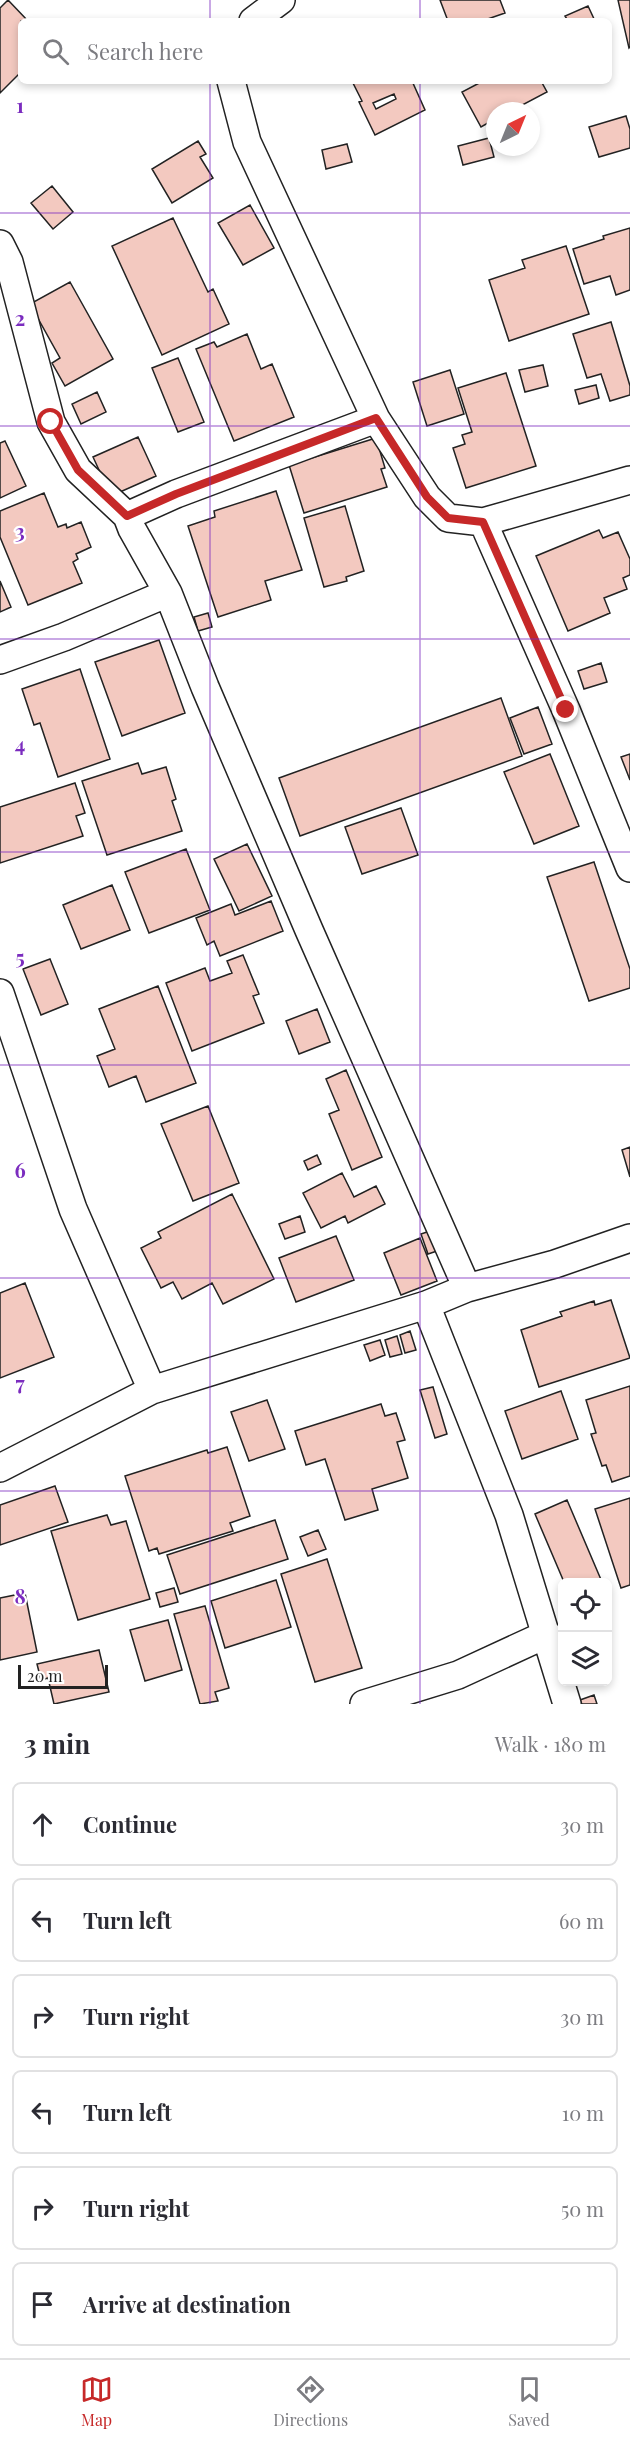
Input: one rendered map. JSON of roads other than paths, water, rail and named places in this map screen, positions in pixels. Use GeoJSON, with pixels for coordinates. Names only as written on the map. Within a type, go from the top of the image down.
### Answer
{"type":"FeatureCollection","features":[{"type":"Feature","properties":{"kind":"street"},"geometry":{"type":"LineString","coordinates":[[257,18],[281,0]]}},
{"type":"Feature","properties":{"kind":"street"},"geometry":{"type":"LineString","coordinates":[[232,84],[247,142],[376,418],[427,497],[448,518],[483,522],[630,480]]}},
{"type":"Feature","properties":{"kind":"street"},"geometry":{"type":"LineString","coordinates":[[0,244],[9,262],[51,422],[78,470],[127,516],[168,593],[205,687],[309,930],[467,1288]]}},
{"type":"Feature","properties":{"kind":"street"},"geometry":{"type":"LineString","coordinates":[[127,516],[176,494],[376,418]]}},
{"type":"Feature","properties":{"kind":"street"},"geometry":{"type":"LineString","coordinates":[[483,522],[566,710],[630,868]]}},
{"type":"Feature","properties":{"kind":"street"},"geometry":{"type":"LineString","coordinates":[[0,660],[64,637],[168,593]]}},
{"type":"Feature","properties":{"kind":"street"},"geometry":{"type":"LineString","coordinates":[[0,993],[73,1209],[152,1390]]}},
{"type":"Feature","properties":{"kind":"street"},"geometry":{"type":"LineString","coordinates":[[0,1468],[152,1390],[426,1305],[467,1288],[555,1264],[630,1238]]}},
{"type":"Feature","properties":{"kind":"street"},"geometry":{"type":"LineString","coordinates":[[426,1305],[509,1515],[567,1704]]}},
{"type":"Feature","properties":{"kind":"street"},"geometry":{"type":"LineString","coordinates":[[364,1704],[458,1675],[547,1634]]}}]}
